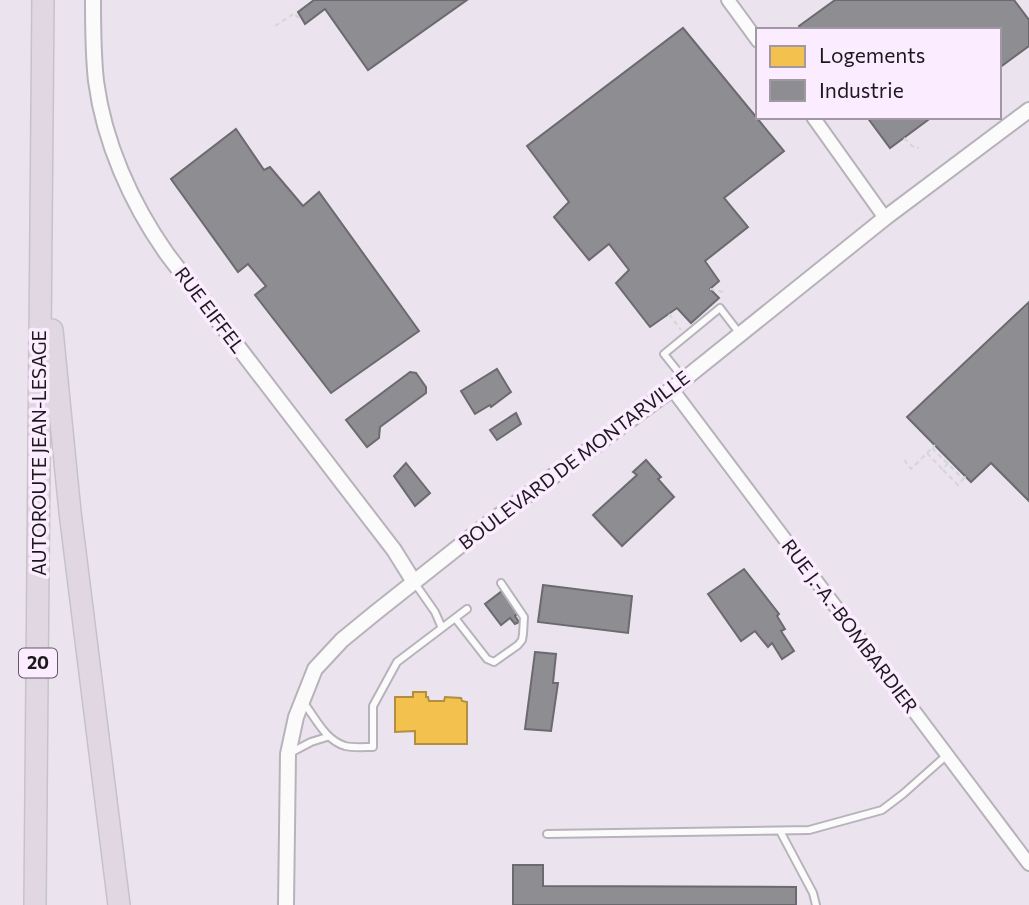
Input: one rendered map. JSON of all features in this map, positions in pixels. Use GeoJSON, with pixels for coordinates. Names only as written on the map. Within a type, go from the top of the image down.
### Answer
{"type":"FeatureCollection","features":[{"type":"Feature","properties":{"kind":"highway","name":"AUTOROUTE JEAN-LESAGE"},"geometry":{"type":"LineString","coordinates":[[35,905],[43,0]]}},
{"type":"Feature","properties":{"kind":"highway"},"geometry":{"type":"LineString","coordinates":[[41,199],[68,500],[119,905]]}},
{"type":"Feature","properties":{"kind":"street","name":"RUE EIFFEL"},"geometry":{"type":"LineString","coordinates":[[93,0],[95,69],[103,116],[118,162],[142,215],[167,254],[394,550],[414,582]]}},
{"type":"Feature","properties":{"kind":"street"},"geometry":{"type":"LineString","coordinates":[[728,0],[756,38]]}},
{"type":"Feature","properties":{"kind":"street","name":"BOULEVARD DE MONTARVILLE"},"geometry":{"type":"LineString","coordinates":[[286,905],[288,754],[296,717],[315,669],[342,640],[481,529],[672,389],[885,218],[1029,110]]}},
{"type":"Feature","properties":{"kind":"street"},"geometry":{"type":"LineString","coordinates":[[814,119],[885,218]]}},
{"type":"Feature","properties":{"kind":"street","name":"RUE J.-A.-BOMBARDIER"},"geometry":{"type":"LineString","coordinates":[[672,389],[1029,864]]}},
{"type":"Feature","properties":{"kind":"lane"},"geometry":{"type":"LineString","coordinates":[[684,379],[664,354],[685,336],[720,308],[740,334]]}},
{"type":"Feature","properties":{"kind":"lane"},"geometry":{"type":"LineString","coordinates":[[414,582],[435,612],[442,628]]}},
{"type":"Feature","properties":{"kind":"lane"},"geometry":{"type":"LineString","coordinates":[[455,618],[490,661],[494,662],[518,645],[522,640],[524,617],[500,583]]}},
{"type":"Feature","properties":{"kind":"lane"},"geometry":{"type":"LineString","coordinates":[[302,701],[327,737],[346,746],[373,747],[373,706],[397,662],[467,609]]}},
{"type":"Feature","properties":{"kind":"lane"},"geometry":{"type":"LineString","coordinates":[[288,754],[327,737]]}},
{"type":"Feature","properties":{"kind":"lane"},"geometry":{"type":"LineString","coordinates":[[547,834],[809,830],[882,810],[947,755]]}},
{"type":"Feature","properties":{"kind":"lane"},"geometry":{"type":"LineString","coordinates":[[780,831],[813,893],[816,905]]}},
{"type":"Feature","properties":{"kind":"path"},"geometry":{"type":"LineString","coordinates":[[275,26],[295,13],[297,17],[302,17]]}},
{"type":"Feature","properties":{"kind":"path"},"geometry":{"type":"LineString","coordinates":[[904,138],[912,146],[919,148]]}},
{"type":"Feature","properties":{"kind":"path"},"geometry":{"type":"LineString","coordinates":[[710,289],[725,295]]}},
{"type":"Feature","properties":{"kind":"path"},"geometry":{"type":"LineString","coordinates":[[669,314],[685,336]]}},
{"type":"Feature","properties":{"kind":"path"},"geometry":{"type":"LineString","coordinates":[[904,460],[911,469],[927,453],[934,447],[965,478],[958,485],[927,453]]}},
{"type":"Feature","properties":{"kind":"path"},"geometry":{"type":"LineString","coordinates":[[942,469],[949,462]]}},
{"type":"Feature","properties":{"kind":"building: Logements"},"geometry":{"type":"Polygon","coordinates":[[[413,692],[426,692],[429,701],[444,701],[445,697],[461,698],[467,702],[467,744],[415,744],[415,731],[395,732],[395,697],[413,697],[413,692]]]}},
{"type":"Feature","properties":{"kind":"building: Industrie"},"geometry":{"type":"Polygon","coordinates":[[[314,0],[467,0],[368,70],[325,9],[305,24],[298,12],[314,0]]]}},
{"type":"Feature","properties":{"kind":"building: Industrie"},"geometry":{"type":"Polygon","coordinates":[[[835,0],[1014,0],[1029,20],[1029,46],[1001,67],[1001,28],[799,26],[835,0]]]}},
{"type":"Feature","properties":{"kind":"building: Industrie"},"geometry":{"type":"Polygon","coordinates":[[[683,28],[784,151],[724,198],[748,227],[705,261],[719,281],[710,289],[719,298],[691,323],[677,308],[650,327],[616,283],[629,270],[609,244],[589,260],[554,217],[569,202],[527,146],[683,28]]]}},
{"type":"Feature","properties":{"kind":"building: Industrie"},"geometry":{"type":"Polygon","coordinates":[[[868,119],[929,119],[890,148],[868,119]]]}},
{"type":"Feature","properties":{"kind":"building: Industrie"},"geometry":{"type":"Polygon","coordinates":[[[236,129],[264,170],[270,167],[303,206],[319,192],[419,331],[331,393],[255,295],[266,286],[248,264],[238,272],[171,179],[236,129]]]}},
{"type":"Feature","properties":{"kind":"building: Industrie"},"geometry":{"type":"Polygon","coordinates":[[[1029,302],[1029,501],[991,463],[971,482],[907,417],[1029,302]]]}},
{"type":"Feature","properties":{"kind":"building: Industrie"},"geometry":{"type":"Polygon","coordinates":[[[497,369],[511,392],[491,407],[490,405],[475,414],[461,391],[497,369]]]}},
{"type":"Feature","properties":{"kind":"building: Industrie"},"geometry":{"type":"Polygon","coordinates":[[[410,372],[416,373],[426,387],[426,393],[380,427],[379,438],[367,447],[346,420],[410,372]]]}},
{"type":"Feature","properties":{"kind":"building: Industrie"},"geometry":{"type":"Polygon","coordinates":[[[516,413],[521,424],[497,440],[490,430],[516,413]]]}},
{"type":"Feature","properties":{"kind":"building: Industrie"},"geometry":{"type":"Polygon","coordinates":[[[646,460],[674,497],[622,546],[593,515],[637,475],[633,472],[646,460]]]}},
{"type":"Feature","properties":{"kind":"building: Industrie"},"geometry":{"type":"Polygon","coordinates":[[[406,463],[430,493],[415,506],[394,476],[406,463]]]}},
{"type":"Feature","properties":{"kind":"building: Industrie"},"geometry":{"type":"Polygon","coordinates":[[[744,569],[779,614],[777,616],[785,629],[781,631],[794,651],[782,659],[772,643],[768,647],[755,631],[741,641],[708,594],[744,569]]]}},
{"type":"Feature","properties":{"kind":"building: Industrie"},"geometry":{"type":"Polygon","coordinates":[[[543,585],[632,596],[628,633],[538,622],[543,585]]]}},
{"type":"Feature","properties":{"kind":"building: Industrie"},"geometry":{"type":"Polygon","coordinates":[[[502,591],[518,613],[515,616],[519,622],[515,624],[510,618],[501,625],[485,604],[502,591]]]}},
{"type":"Feature","properties":{"kind":"building: Industrie"},"geometry":{"type":"Polygon","coordinates":[[[535,652],[556,654],[553,683],[558,683],[551,731],[525,729],[535,652]]]}},
{"type":"Feature","properties":{"kind":"building: Industrie"},"geometry":{"type":"Polygon","coordinates":[[[513,865],[543,865],[543,886],[796,887],[796,905],[513,905],[513,865]]]}}]}
